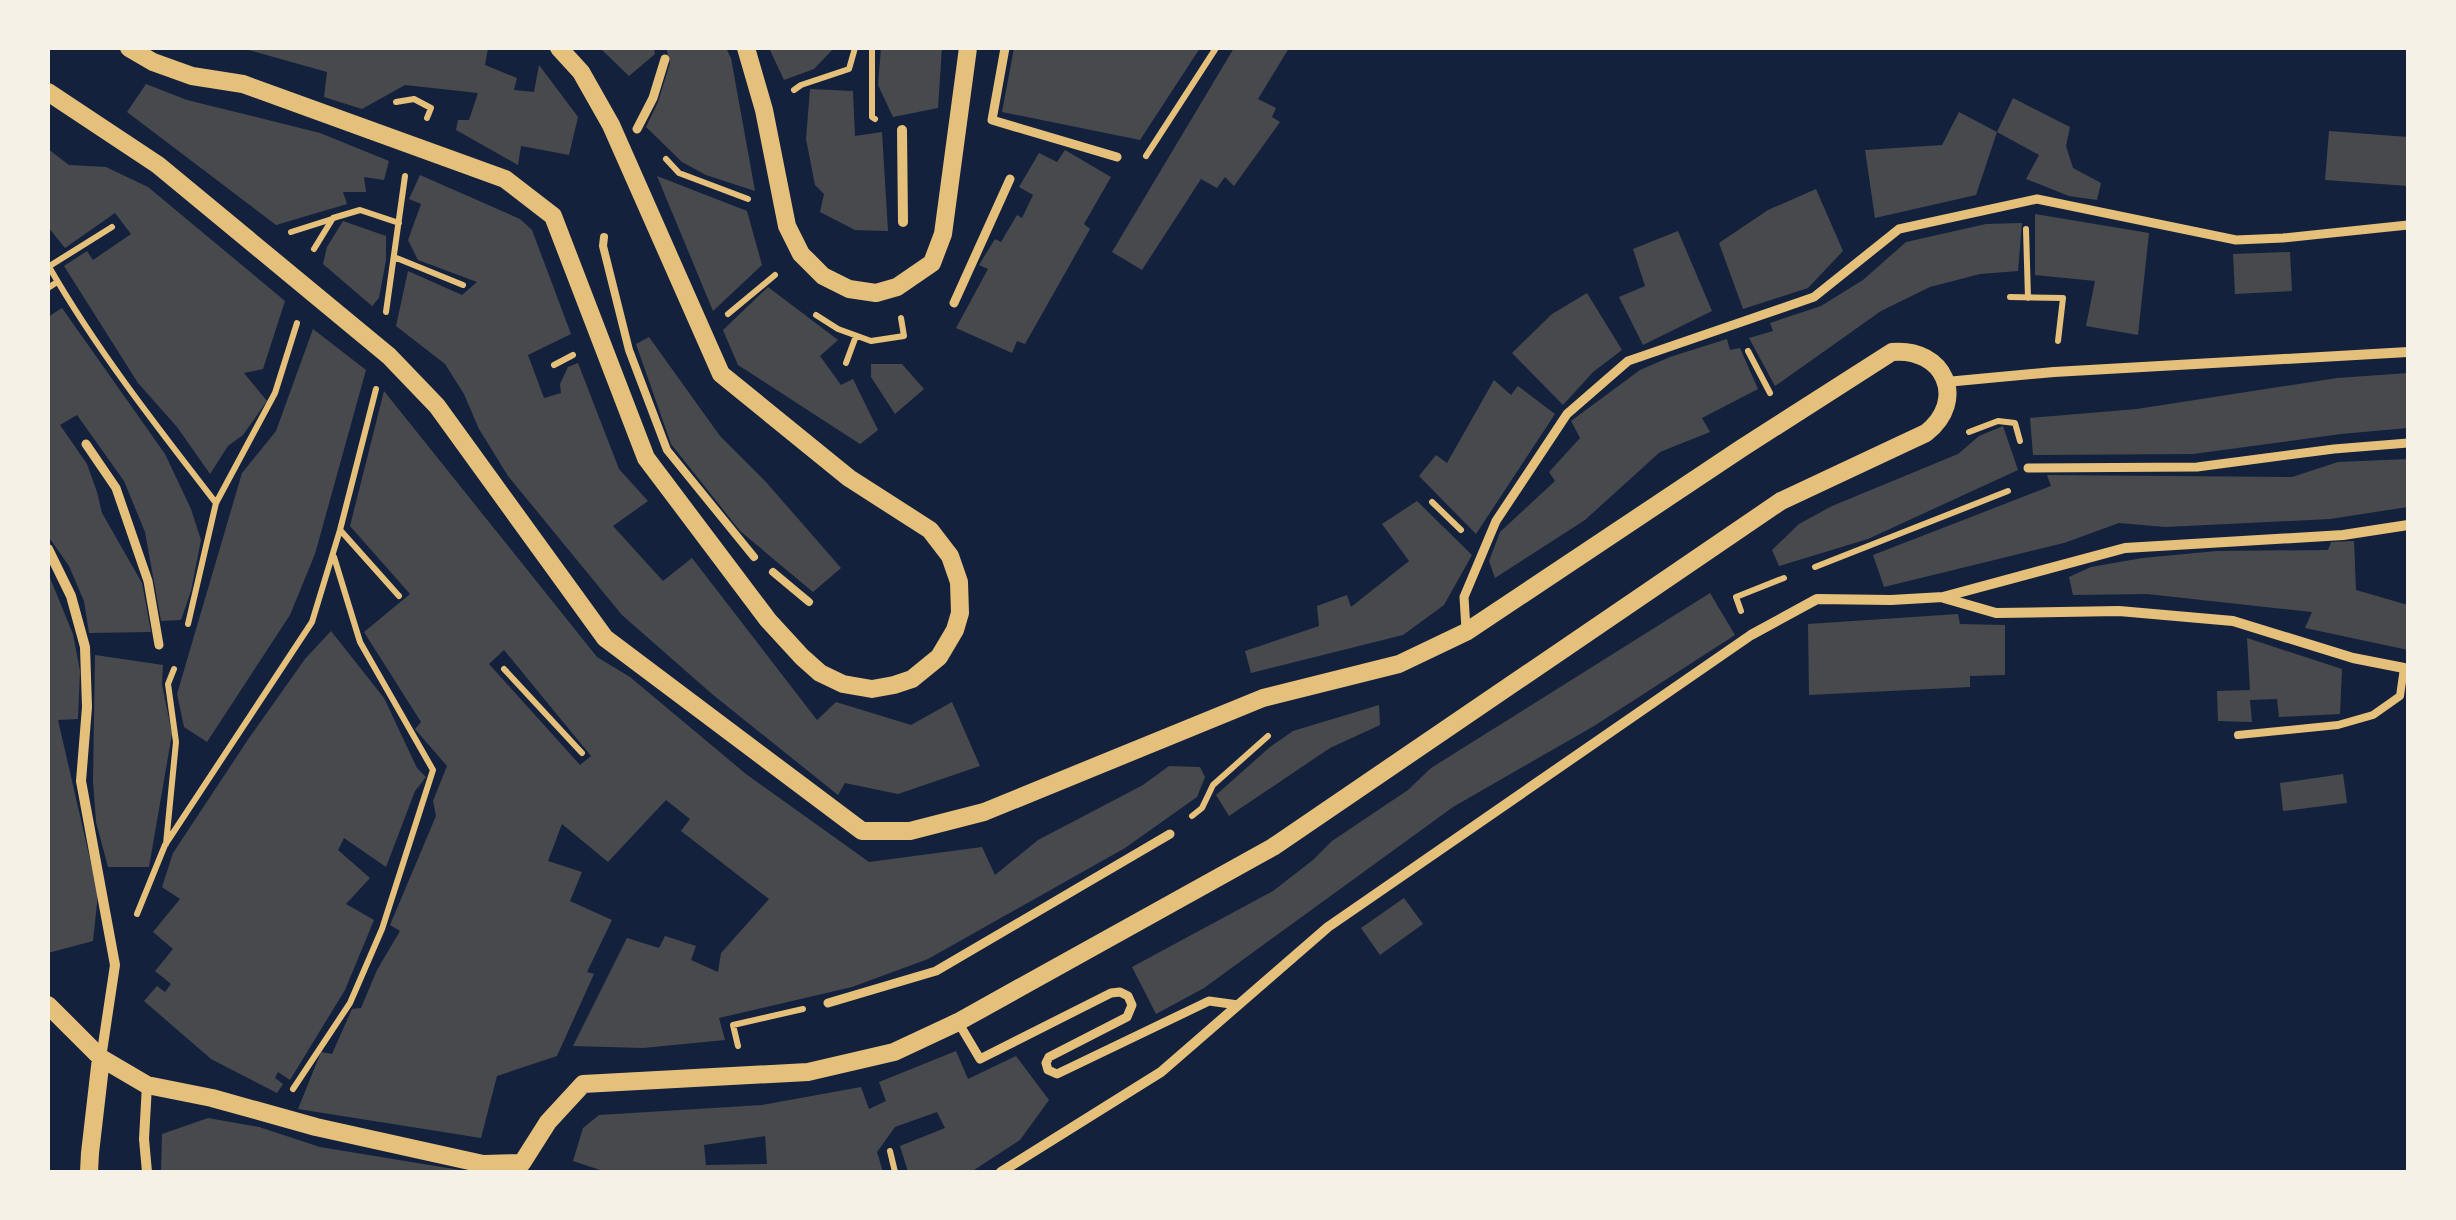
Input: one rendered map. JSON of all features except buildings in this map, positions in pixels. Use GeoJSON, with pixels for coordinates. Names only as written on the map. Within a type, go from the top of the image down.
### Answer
{"type":"FeatureCollection","features":[{"type":"Feature","properties":{"kind":"street"},"geometry":{"type":"LineString","coordinates":[[129,48],[152,62],[192,76],[244,84],[505,179],[553,216],[646,458],[768,620],[820,674],[843,684],[872,689],[912,679],[940,657],[955,630],[960,612],[959,582],[950,556],[930,530],[849,478],[721,374],[611,125],[581,72],[559,48]]}},
{"type":"Feature","properties":{"kind":"street"},"geometry":{"type":"LineString","coordinates":[[746,48],[764,110],[788,226],[801,254],[824,276],[849,289],[876,294],[897,287],[932,263],[943,234],[968,48]]}},
{"type":"Feature","properties":{"kind":"street"},"geometry":{"type":"LineString","coordinates":[[1005,48],[992,120],[1118,157]]}},
{"type":"Feature","properties":{"kind":"street"},"geometry":{"type":"LineString","coordinates":[[637,128],[665,59]]}},
{"type":"Feature","properties":{"kind":"street"},"geometry":{"type":"LineString","coordinates":[[48,92],[158,165],[389,356],[438,406],[605,638],[862,831],[910,830],[984,812],[1262,698],[1399,664],[1466,632],[1892,352],[1927,357],[1946,382],[1948,396],[1944,414],[1926,433],[1781,501],[1273,847],[958,1022],[894,1052],[808,1072],[583,1084],[548,1122],[522,1163],[483,1164],[147,1085],[102,1058],[48,1004]]}},
{"type":"Feature","properties":{"kind":"street"},"geometry":{"type":"LineString","coordinates":[[902,130],[903,222]]}},
{"type":"Feature","properties":{"kind":"street"},"geometry":{"type":"LineString","coordinates":[[954,303],[1010,178]]}},
{"type":"Feature","properties":{"kind":"street"},"geometry":{"type":"LineString","coordinates":[[1466,632],[1464,597],[1496,520],[1567,414],[1628,360],[1814,297],[1899,228],[2037,199],[2236,240],[2408,225]]}},
{"type":"Feature","properties":{"kind":"street"},"geometry":{"type":"LineString","coordinates":[[1946,382],[2408,352]]}},
{"type":"Feature","properties":{"kind":"street"},"geometry":{"type":"LineString","coordinates":[[2028,468],[2198,466],[2408,443]]}},
{"type":"Feature","properties":{"kind":"street"},"geometry":{"type":"LineString","coordinates":[[86,444],[116,488],[148,581],[160,645]]}},
{"type":"Feature","properties":{"kind":"street"},"geometry":{"type":"LineString","coordinates":[[1002,1172],[1161,1072],[1328,927],[1752,635],[1817,598],[1943,598],[2125,548],[2343,534],[2408,525]]}},
{"type":"Feature","properties":{"kind":"street"},"geometry":{"type":"LineString","coordinates":[[48,549],[71,596],[85,647],[81,781],[115,966],[90,1172]]}},
{"type":"Feature","properties":{"kind":"street"},"geometry":{"type":"LineString","coordinates":[[1943,598],[1996,613],[2120,610],[2233,621],[2353,658],[2406,668]]}},
{"type":"Feature","properties":{"kind":"street"},"geometry":{"type":"LineString","coordinates":[[828,1003],[936,970],[1170,834]]}},
{"type":"Feature","properties":{"kind":"street"},"geometry":{"type":"LineString","coordinates":[[958,1022],[980,1059],[1111,993],[1128,996],[1132,1010],[1126,1017],[1049,1057],[1048,1070],[1057,1074],[1209,1001],[1238,1005]]}},
{"type":"Feature","properties":{"kind":"street"},"geometry":{"type":"LineString","coordinates":[[147,1085],[147,1172]]}},
{"type":"Feature","properties":{"kind":"lane"},"geometry":{"type":"LineString","coordinates":[[604,238],[629,350],[668,450],[754,557]]}},
{"type":"Feature","properties":{"kind":"lane"},"geometry":{"type":"LineString","coordinates":[[773,572],[809,602]]}},
{"type":"Feature","properties":{"kind":"lane"},"geometry":{"type":"LineString","coordinates":[[2238,735],[2338,725],[2373,715],[2400,696],[2406,668]]}},
{"type":"Feature","properties":{"kind":"path"},"geometry":{"type":"LineString","coordinates":[[764,110],[801,85],[848,69],[855,48]]}},
{"type":"Feature","properties":{"kind":"path"},"geometry":{"type":"LineString","coordinates":[[872,48],[872,117],[902,130]]}},
{"type":"Feature","properties":{"kind":"path"},"geometry":{"type":"LineString","coordinates":[[1118,157],[1141,164],[1216,48]]}},
{"type":"Feature","properties":{"kind":"path"},"geometry":{"type":"LineString","coordinates":[[637,128],[679,173],[754,202]]}},
{"type":"Feature","properties":{"kind":"path"},"geometry":{"type":"LineString","coordinates":[[386,318],[406,169]]}},
{"type":"Feature","properties":{"kind":"path"},"geometry":{"type":"LineString","coordinates":[[2026,201],[2028,298]]}},
{"type":"Feature","properties":{"kind":"path"},"geometry":{"type":"LineString","coordinates":[[310,254],[333,218],[360,210],[398,223]]}},
{"type":"Feature","properties":{"kind":"path"},"geometry":{"type":"LineString","coordinates":[[48,267],[112,227]]}},
{"type":"Feature","properties":{"kind":"path"},"geometry":{"type":"LineString","coordinates":[[394,257],[463,285]]}},
{"type":"Feature","properties":{"kind":"path"},"geometry":{"type":"LineString","coordinates":[[48,288],[57,282]]}},
{"type":"Feature","properties":{"kind":"path"},"geometry":{"type":"LineString","coordinates":[[2010,297],[2063,298],[2054,372]]}},
{"type":"Feature","properties":{"kind":"path"},"geometry":{"type":"LineString","coordinates":[[216,503],[275,393],[299,315]]}},
{"type":"Feature","properties":{"kind":"path"},"geometry":{"type":"LineString","coordinates":[[1735,324],[1771,396]]}},
{"type":"Feature","properties":{"kind":"path"},"geometry":{"type":"LineString","coordinates":[[846,363],[856,336]]}},
{"type":"Feature","properties":{"kind":"path"},"geometry":{"type":"LineString","coordinates":[[136,918],[166,845],[312,622],[377,383]]}},
{"type":"Feature","properties":{"kind":"path"},"geometry":{"type":"LineString","coordinates":[[1804,571],[2032,480],[2015,423],[1998,421],[1967,433],[1926,433]]}},
{"type":"Feature","properties":{"kind":"path"},"geometry":{"type":"LineString","coordinates":[[340,530],[399,596]]}},
{"type":"Feature","properties":{"kind":"path"},"geometry":{"type":"LineString","coordinates":[[286,1099],[350,1003],[382,929],[433,770],[360,642],[333,554]]}},
{"type":"Feature","properties":{"kind":"path"},"geometry":{"type":"LineString","coordinates":[[1752,635],[1736,596],[1786,578]]}},
{"type":"Feature","properties":{"kind":"path"},"geometry":{"type":"LineString","coordinates":[[504,669],[582,753]]}},
{"type":"Feature","properties":{"kind":"path"},"geometry":{"type":"LineString","coordinates":[[1170,834],[1202,808],[1213,786],[1273,732],[1262,698]]}},
{"type":"Feature","properties":{"kind":"path"},"geometry":{"type":"LineString","coordinates":[[745,1075],[733,1025],[828,1003]]}},
{"type":"Feature","properties":{"kind":"path"},"geometry":{"type":"LineString","coordinates":[[890,1151],[895,1172]]}}]}
